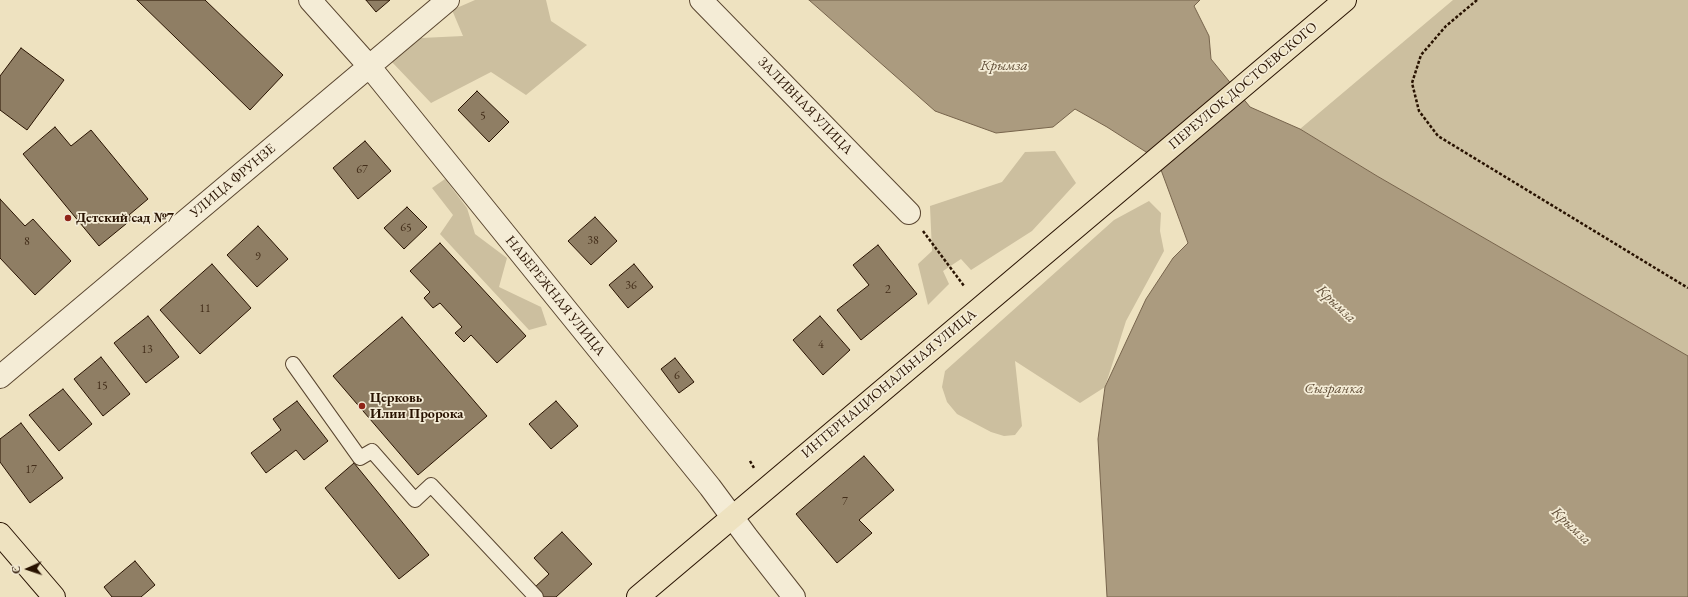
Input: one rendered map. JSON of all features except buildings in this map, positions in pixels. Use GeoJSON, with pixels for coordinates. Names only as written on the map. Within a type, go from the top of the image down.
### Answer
{"type":"FeatureCollection","features":[{"type":"Feature","properties":{"kind":"main road","name":"ПЕРЕУЛОК ДОСТОЕВСКОГО"},"geometry":{"type":"LineString","coordinates":[[1141,172],[1344,0]]}},
{"type":"Feature","properties":{"kind":"main road","name":"ИНТЕРНАЦИОНАЛЬНАЯ УЛИЦА"},"geometry":{"type":"LineString","coordinates":[[638,597],[1141,172]]}},
{"type":"Feature","properties":{"kind":"main road"},"geometry":{"type":"LineString","coordinates":[[0,534],[54,597]]}},
{"type":"Feature","properties":{"kind":"street","name":"НАБЕРЕЖНАЯ УЛИЦА"},"geometry":{"type":"LineString","coordinates":[[310,0],[369,66],[700,474],[794,597]]}},
{"type":"Feature","properties":{"kind":"street","name":"УЛИЦА ФРУНЗЕ"},"geometry":{"type":"LineString","coordinates":[[0,378],[448,0]]}},
{"type":"Feature","properties":{"kind":"street","name":"ЗАЛИВНАЯ УЛИЦА"},"geometry":{"type":"LineString","coordinates":[[701,0],[909,213]]}},
{"type":"Feature","properties":{"kind":"lane"},"geometry":{"type":"LineString","coordinates":[[293,364],[360,458],[372,451],[415,500],[431,485],[536,597]]}},
{"type":"Feature","properties":{"kind":"path"},"geometry":{"type":"LineString","coordinates":[[1477,0],[1446,26],[1422,55],[1412,83],[1419,111],[1438,136],[1688,288]]}},
{"type":"Feature","properties":{"kind":"path"},"geometry":{"type":"LineString","coordinates":[[909,213],[964,286]]}},
{"type":"Feature","properties":{"kind":"shaded area"},"geometry":{"type":"Polygon","coordinates":[[[475,0],[546,0],[551,21],[587,45],[526,95],[491,72],[431,103],[391,61],[421,38],[463,36],[452,10],[475,0]]]}},
{"type":"Feature","properties":{"kind":"shaded area"},"geometry":{"type":"Polygon","coordinates":[[[1453,0],[1688,0],[1688,356],[1377,176],[1300,129],[1453,0]]]}},
{"type":"Feature","properties":{"kind":"shaded area"},"geometry":{"type":"Polygon","coordinates":[[[1055,151],[1076,183],[1032,231],[971,270],[961,259],[943,271],[949,284],[928,305],[918,264],[932,251],[930,206],[1002,182],[1025,152],[1055,151]]]}},
{"type":"Feature","properties":{"kind":"shaded area"},"geometry":{"type":"Polygon","coordinates":[[[445,179],[467,208],[475,234],[507,258],[499,287],[541,307],[547,325],[529,330],[440,234],[453,215],[432,188],[445,179]]]}},
{"type":"Feature","properties":{"kind":"shaded area"},"geometry":{"type":"Polygon","coordinates":[[[1149,201],[1161,213],[1160,231],[1164,251],[1126,321],[1105,387],[1080,403],[1015,361],[1022,426],[1015,435],[1004,436],[991,432],[957,414],[947,402],[942,387],[945,371],[1114,220],[1149,201]]]}},
{"type":"Feature","properties":{"kind":"water","name":"Сызранка"},"geometry":{"type":"Polygon","coordinates":[[[809,0],[1200,0],[1194,6],[1209,36],[1211,59],[1250,107],[1300,129],[1377,176],[1688,356],[1688,597],[1107,597],[1098,439],[1105,387],[1146,299],[1173,258],[1188,243],[1157,159],[1107,127],[1075,109],[1053,127],[996,133],[935,111],[809,0]]]}},
{"type":"Feature","properties":{"kind":"place","name":"Детский сад №7"},"geometry":{"type":"Point","coordinates":[68,218]}},
{"type":"Feature","properties":{"kind":"place","name":"Церковь Илии Пророка"},"geometry":{"type":"Point","coordinates":[362,406]}},
{"type":"Feature","properties":{"kind":"water label","name":"Крымза"},"geometry":{"type":"Point","coordinates":[1004,66]}},
{"type":"Feature","properties":{"kind":"water label","name":"Крымза"},"geometry":{"type":"Point","coordinates":[1336,304]}},
{"type":"Feature","properties":{"kind":"water label","name":"Крымза"},"geometry":{"type":"Point","coordinates":[1571,526]}}]}
